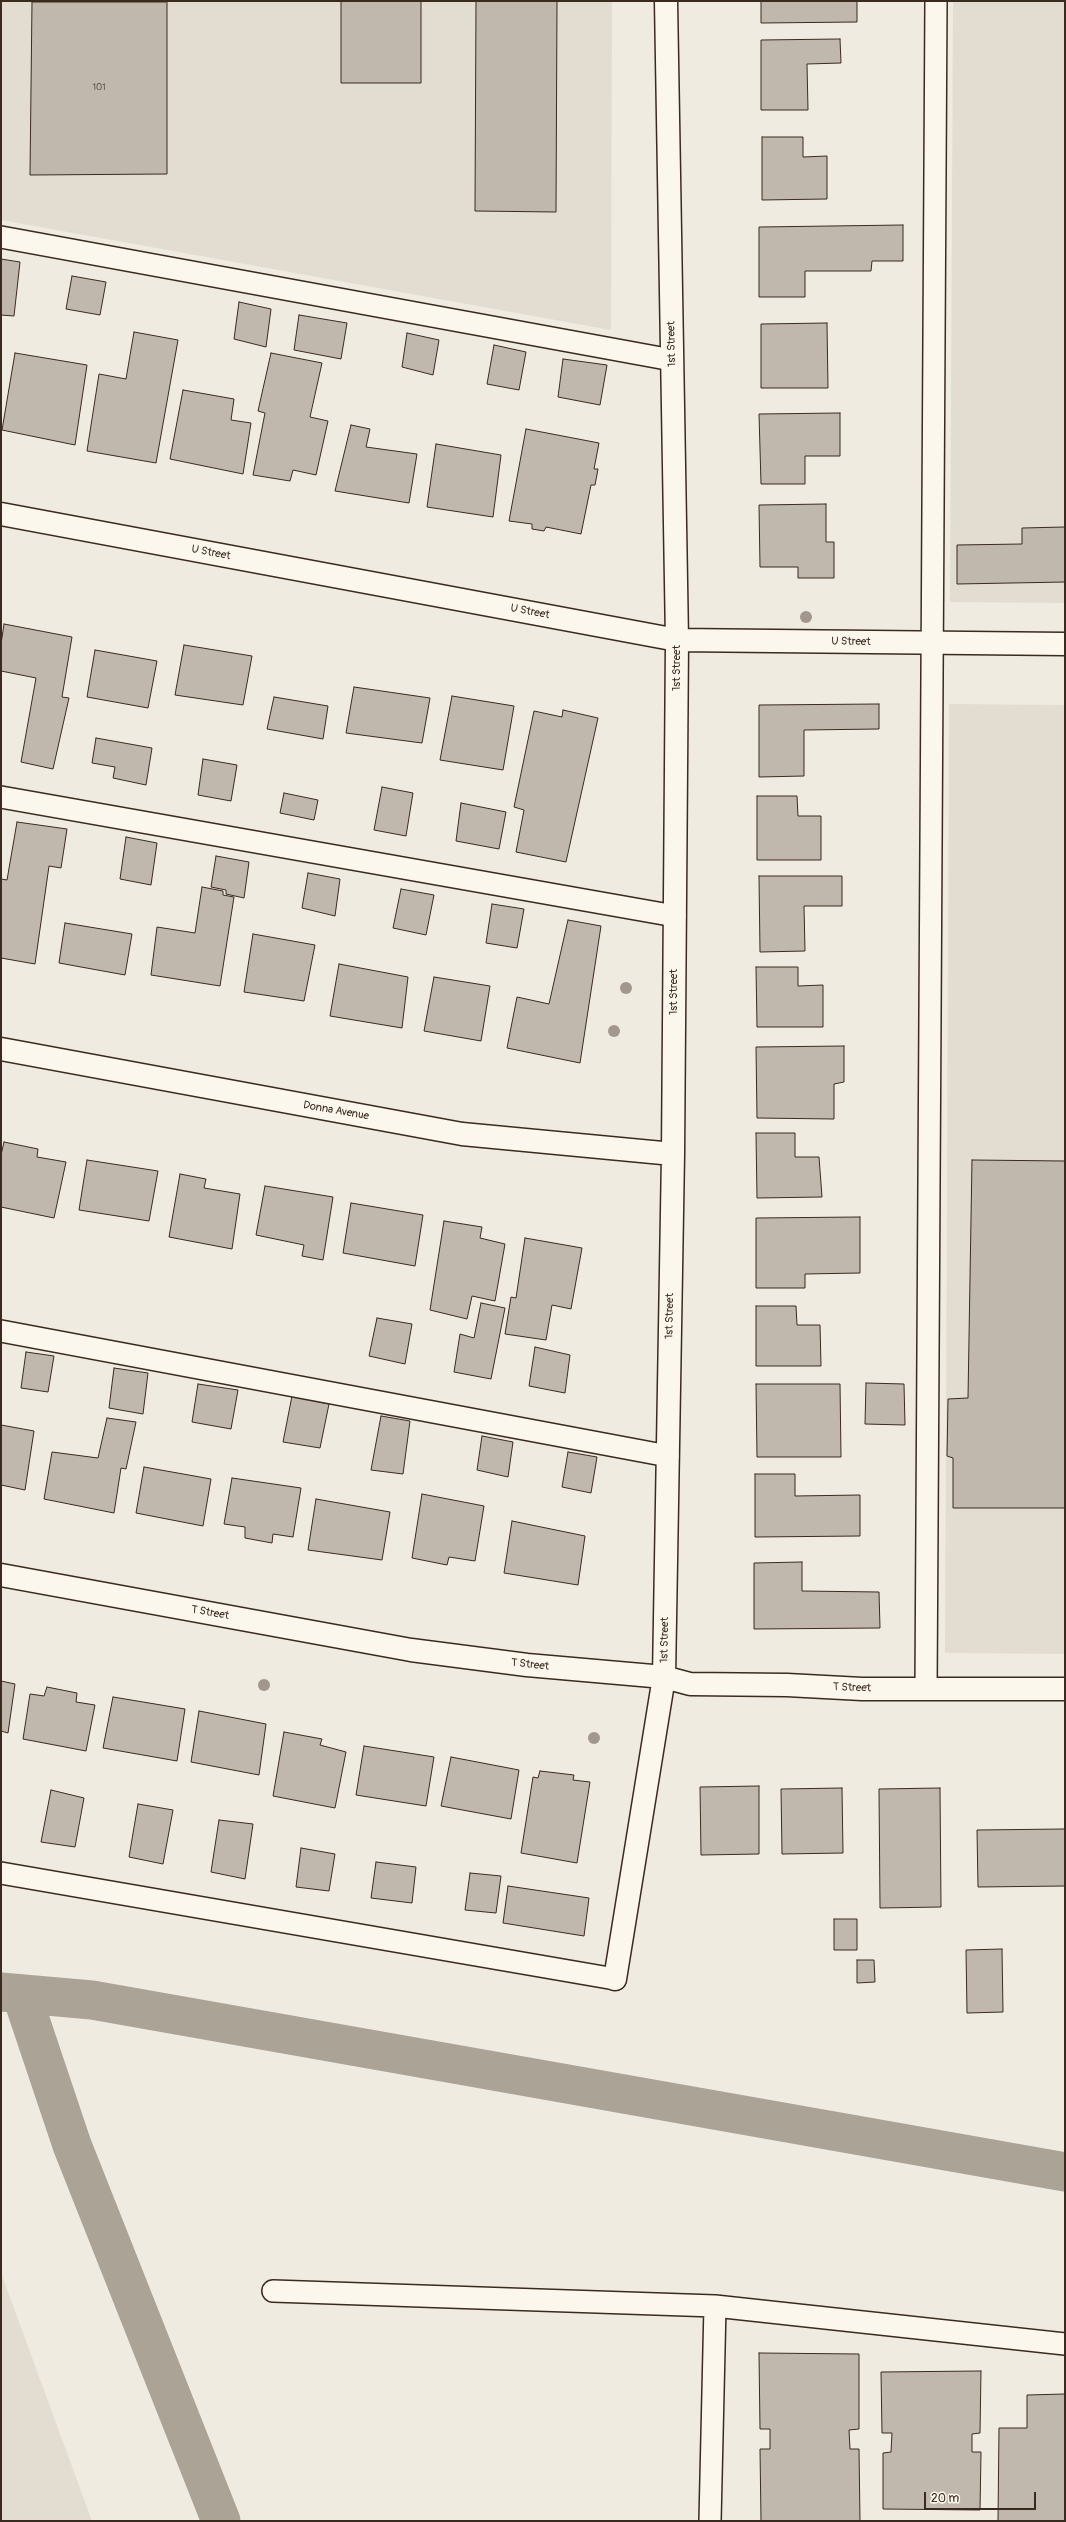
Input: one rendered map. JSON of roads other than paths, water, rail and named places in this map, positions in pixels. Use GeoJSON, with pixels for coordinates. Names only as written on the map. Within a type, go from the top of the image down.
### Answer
{"type":"FeatureCollection","features":[{"type":"Feature","properties":{"kind":"street","name":"1st Street"},"geometry":{"type":"LineString","coordinates":[[615,1980],[664,1677],[673,1154],[677,640],[666,1]]}},
{"type":"Feature","properties":{"kind":"street","name":"U Street"},"geometry":{"type":"LineString","coordinates":[[1,514],[677,640],[1065,644]]}},
{"type":"Feature","properties":{"kind":"street","name":"Donna Avenue"},"geometry":{"type":"LineString","coordinates":[[1,1049],[462,1134],[673,1154]]}},
{"type":"Feature","properties":{"kind":"street","name":"T Street"},"geometry":{"type":"LineString","coordinates":[[1,1575],[411,1650],[527,1665],[664,1677],[690,1684],[715,1686],[787,1685],[862,1689],[1065,1689]]}},
{"type":"Feature","properties":{"kind":"lane"},"geometry":{"type":"LineString","coordinates":[[926,1689],[936,1]]}},
{"type":"Feature","properties":{"kind":"lane"},"geometry":{"type":"LineString","coordinates":[[1,237],[672,360]]}},
{"type":"Feature","properties":{"kind":"lane"},"geometry":{"type":"LineString","coordinates":[[1,797],[675,916]]}},
{"type":"Feature","properties":{"kind":"lane"},"geometry":{"type":"LineString","coordinates":[[1,1331],[668,1456]]}},
{"type":"Feature","properties":{"kind":"lane"},"geometry":{"type":"LineString","coordinates":[[1,1873],[615,1980]]}},
{"type":"Feature","properties":{"kind":"lane"},"geometry":{"type":"LineString","coordinates":[[273,2291],[715,2306],[1065,2344]]}},
{"type":"Feature","properties":{"kind":"lane"},"geometry":{"type":"LineString","coordinates":[[710,2521],[715,2306]]}},
{"type":"Feature","properties":{"kind":"waterway"},"geometry":{"type":"LineString","coordinates":[[1,1992],[92,2000],[1065,2172]]}},
{"type":"Feature","properties":{"kind":"waterway"},"geometry":{"type":"LineString","coordinates":[[22,1996],[72,2145],[221,2521]]}}]}
